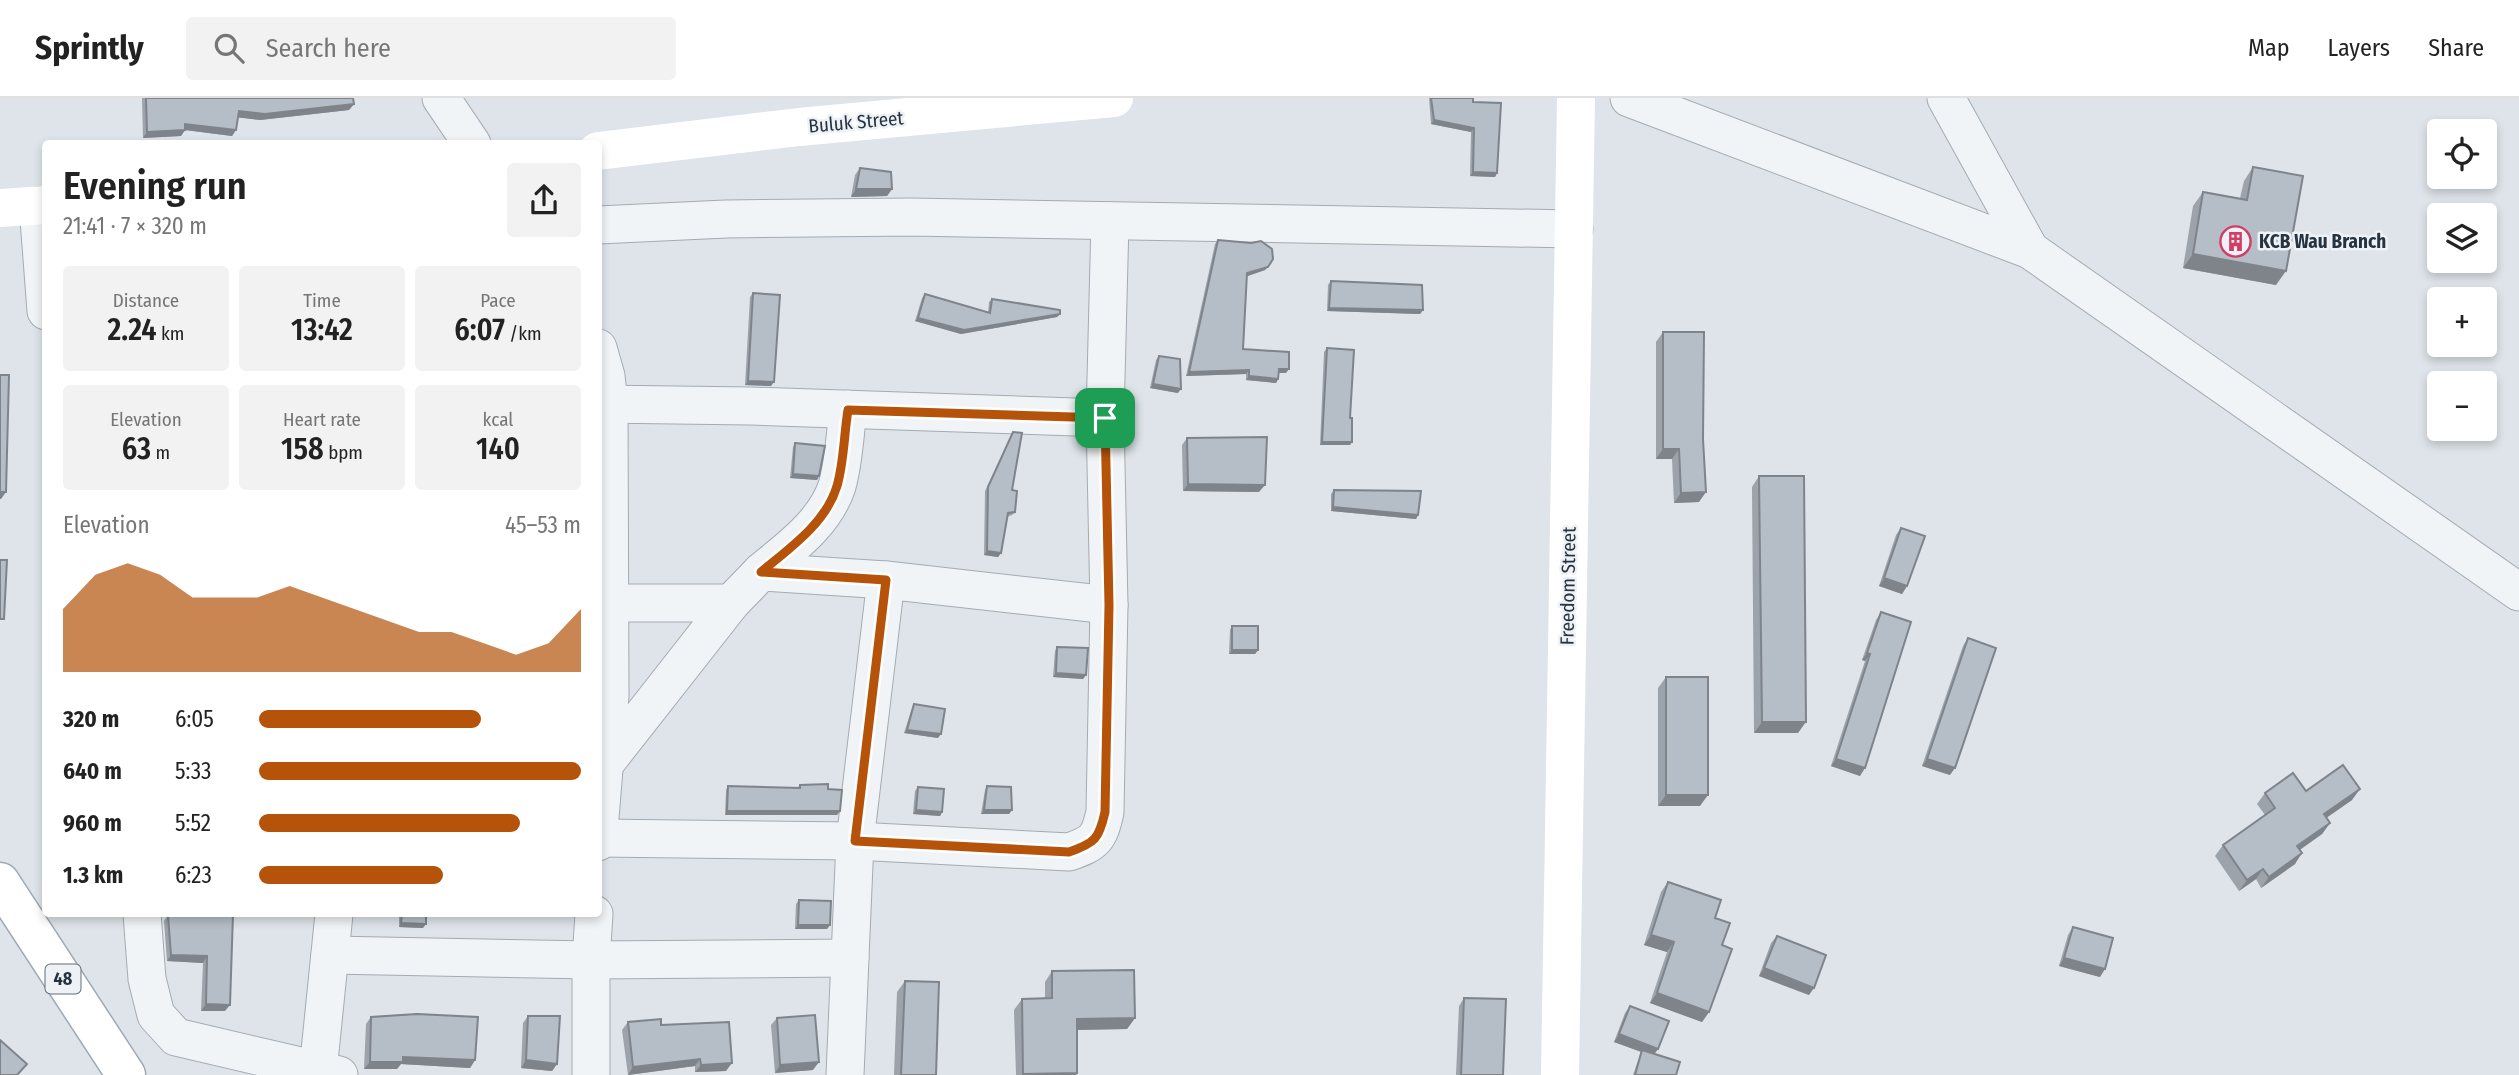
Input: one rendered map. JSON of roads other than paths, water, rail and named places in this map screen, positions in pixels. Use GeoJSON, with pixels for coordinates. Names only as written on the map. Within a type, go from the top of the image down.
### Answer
{"type":"FeatureCollection","features":[{"type":"Feature","properties":{"kind":"street"},"geometry":{"type":"LineString","coordinates":[[441,98],[469,140]]}},
{"type":"Feature","properties":{"kind":"street","name":"Buluk Street"},"geometry":{"type":"LineString","coordinates":[[602,151],[799,127],[1111,98]]}},
{"type":"Feature","properties":{"kind":"street","name":"Freedom Street"},"geometry":{"type":"LineString","coordinates":[[1560,1075],[1576,98]]}},
{"type":"Feature","properties":{"kind":"street"},"geometry":{"type":"LineString","coordinates":[[1629,98],[2030,250],[2519,593]]}},
{"type":"Feature","properties":{"kind":"street"},"geometry":{"type":"LineString","coordinates":[[1946,98],[2030,250]]}},
{"type":"Feature","properties":{"kind":"street"},"geometry":{"type":"LineString","coordinates":[[0,208],[42,205]]}},
{"type":"Feature","properties":{"kind":"street"},"geometry":{"type":"LineString","coordinates":[[602,225],[726,219],[911,217],[1574,229]]}},
{"type":"Feature","properties":{"kind":"street"},"geometry":{"type":"LineString","coordinates":[[602,840],[855,841],[1069,852],[1088,846],[1100,834],[1105,812],[1109,605],[1105,418],[1110,221]]}},
{"type":"Feature","properties":{"kind":"street"},"geometry":{"type":"LineString","coordinates":[[602,362],[606,376],[606,620],[610,696],[602,810]]}},
{"type":"Feature","properties":{"kind":"street"},"geometry":{"type":"LineString","coordinates":[[604,404],[1105,418]]}},
{"type":"Feature","properties":{"kind":"street"},"geometry":{"type":"LineString","coordinates":[[607,761],[731,603],[761,572],[812,528],[837,486],[848,410]]}},
{"type":"Feature","properties":{"kind":"street"},"geometry":{"type":"LineString","coordinates":[[761,572],[886,580],[1109,605]]}},
{"type":"Feature","properties":{"kind":"street"},"geometry":{"type":"LineString","coordinates":[[845,1075],[855,841],[886,580]]}},
{"type":"Feature","properties":{"kind":"street"},"geometry":{"type":"LineString","coordinates":[[606,620],[731,603]]}},
{"type":"Feature","properties":{"kind":"street","name":"48"},"geometry":{"type":"LineString","coordinates":[[0,882],[126,1075]]}},
{"type":"Feature","properties":{"kind":"street"},"geometry":{"type":"LineString","coordinates":[[142,917],[147,979],[156,1015],[176,1037],[329,1073],[330,955],[334,917]]}},
{"type":"Feature","properties":{"kind":"street"},"geometry":{"type":"LineString","coordinates":[[591,1075],[594,917]]}},
{"type":"Feature","properties":{"kind":"street"},"geometry":{"type":"LineString","coordinates":[[330,955],[591,960],[850,958]]}},
{"type":"Feature","properties":{"kind":"place","name":"KCB Wau Branch"},"geometry":{"type":"Point","coordinates":[2236,241]}}]}
